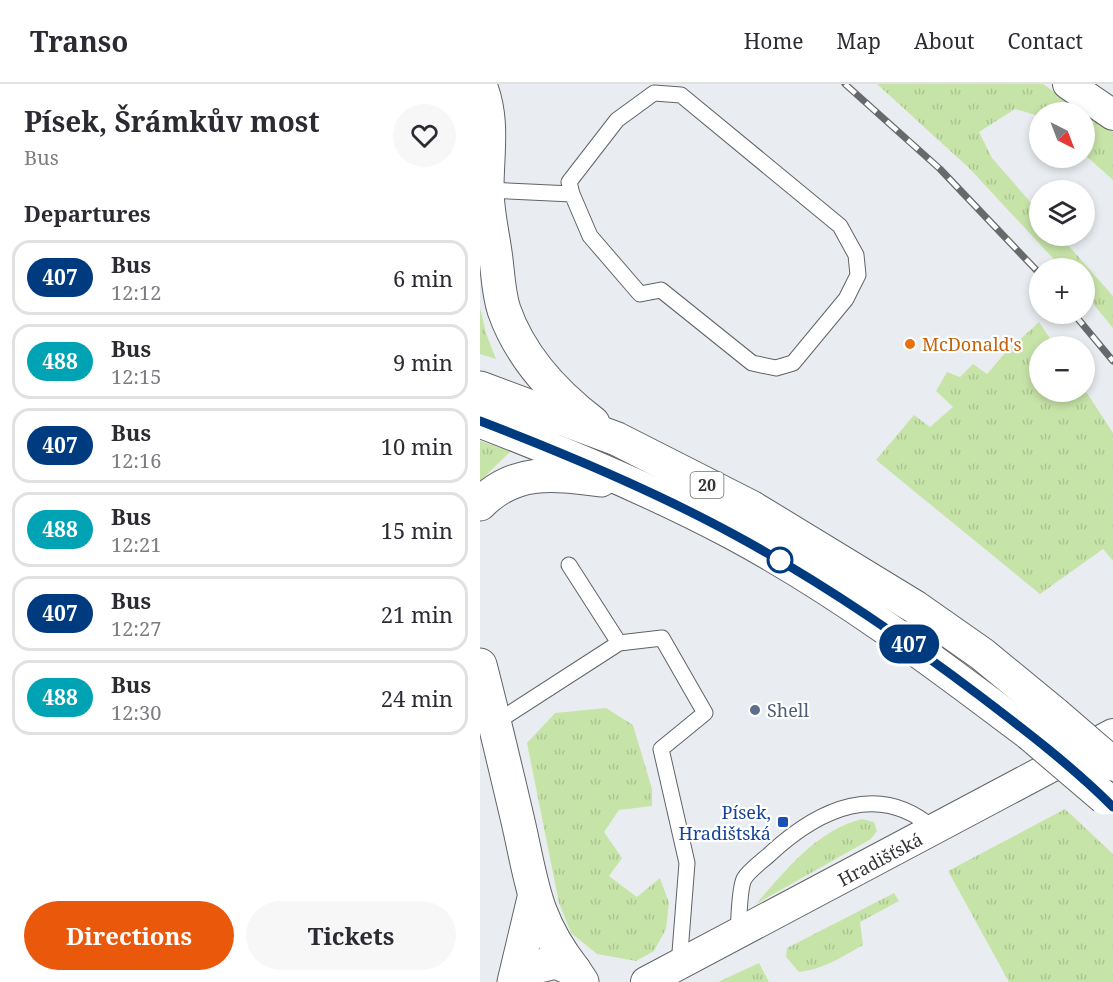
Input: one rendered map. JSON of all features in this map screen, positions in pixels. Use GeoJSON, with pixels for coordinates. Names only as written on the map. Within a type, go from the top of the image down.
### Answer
{"type":"FeatureCollection","features":[{"type":"Feature","properties":{"kind":"main road"},"geometry":{"type":"LineString","coordinates":[[480,86],[486,100],[490,136],[483,195],[503,308],[515,339],[529,360],[566,399],[617,439]]}},
{"type":"Feature","properties":{"kind":"main road","name":"20"},"geometry":{"type":"LineString","coordinates":[[480,388],[617,439],[797,533],[915,607],[972,647],[1113,764]]}},
{"type":"Feature","properties":{"kind":"main road","name":"20"},"geometry":{"type":"LineString","coordinates":[[480,421],[556,450],[641,488],[732,533],[860,610],[942,667],[1030,734],[1109,802]]}},
{"type":"Feature","properties":{"kind":"main road"},"geometry":{"type":"LineString","coordinates":[[480,504],[507,482],[530,476],[566,475],[641,488]]}},
{"type":"Feature","properties":{"kind":"main road"},"geometry":{"type":"LineString","coordinates":[[480,664],[534,898],[543,924],[578,976]]}},
{"type":"Feature","properties":{"kind":"main road"},"geometry":{"type":"LineString","coordinates":[[516,982],[534,898]]}},
{"type":"Feature","properties":{"kind":"main road"},"geometry":{"type":"LineString","coordinates":[[516,982],[531,968],[548,962],[565,964],[578,976]]}},
{"type":"Feature","properties":{"kind":"street"},"geometry":{"type":"LineString","coordinates":[[1068,84],[1113,115]]}},
{"type":"Feature","properties":{"kind":"street","name":"Hradišťská"},"geometry":{"type":"LineString","coordinates":[[646,982],[1113,734]]}},
{"type":"Feature","properties":{"kind":"lane"},"geometry":{"type":"LineString","coordinates":[[654,93],[681,95],[840,226],[856,255],[858,275],[846,299],[794,363],[776,368],[752,363],[661,290],[640,294],[590,236],[572,194],[569,182],[617,120],[654,93]]}},
{"type":"Feature","properties":{"kind":"lane"},"geometry":{"type":"LineString","coordinates":[[483,195],[572,194]]}},
{"type":"Feature","properties":{"kind":"lane"},"geometry":{"type":"LineString","coordinates":[[569,565],[619,642]]}},
{"type":"Feature","properties":{"kind":"lane"},"geometry":{"type":"LineString","coordinates":[[495,723],[619,642],[662,638],[705,713],[661,749],[687,863],[679,965]]}},
{"type":"Feature","properties":{"kind":"lane"},"geometry":{"type":"LineString","coordinates":[[737,935],[744,879],[789,836],[820,817],[838,810],[877,803],[911,812],[936,830]]}},
{"type":"Feature","properties":{"kind":"green space"},"geometry":{"type":"Polygon","coordinates":[[[877,84],[1043,84],[1069,102],[1029,102],[1029,113],[1015,109],[979,132],[992,158],[1029,201],[1029,233],[969,168],[877,84]]]}},
{"type":"Feature","properties":{"kind":"green space"},"geometry":{"type":"Polygon","coordinates":[[[1095,120],[1113,132],[1113,180],[1095,164],[1095,120]]]}},
{"type":"Feature","properties":{"kind":"green space"},"geometry":{"type":"Polygon","coordinates":[[[1042,246],[1069,246],[1079,258],[1053,258],[1042,246]]]}},
{"type":"Feature","properties":{"kind":"green space"},"geometry":{"type":"Polygon","coordinates":[[[1095,276],[1113,296],[1113,328],[1095,306],[1095,276]]]}},
{"type":"Feature","properties":{"kind":"green space"},"geometry":{"type":"Polygon","coordinates":[[[480,307],[486,333],[496,359],[480,354],[480,307]]]}},
{"type":"Feature","properties":{"kind":"green space"},"geometry":{"type":"Polygon","coordinates":[[[1037,324],[1040,324],[1048,336],[1029,336],[1029,402],[1093,402],[1113,433],[1113,561],[1103,549],[1040,594],[876,460],[914,415],[930,427],[953,407],[936,391],[947,372],[960,377],[973,364],[987,374],[1005,353],[1037,324]]]}},
{"type":"Feature","properties":{"kind":"green space"},"geometry":{"type":"Polygon","coordinates":[[[480,441],[511,451],[480,481],[480,441]]]}},
{"type":"Feature","properties":{"kind":"green space"},"geometry":{"type":"Polygon","coordinates":[[[606,708],[633,725],[652,789],[652,806],[619,810],[604,832],[622,858],[609,876],[637,897],[660,878],[669,903],[666,929],[654,951],[636,961],[597,954],[571,933],[559,903],[527,743],[555,713],[606,708]]]}},
{"type":"Feature","properties":{"kind":"green space"},"geometry":{"type":"Polygon","coordinates":[[[1065,809],[1113,854],[1113,982],[1009,982],[948,871],[1065,809]]]}},
{"type":"Feature","properties":{"kind":"green space"},"geometry":{"type":"Polygon","coordinates":[[[862,819],[874,822],[877,831],[871,839],[756,904],[803,853],[831,832],[862,819]]]}},
{"type":"Feature","properties":{"kind":"green space"},"geometry":{"type":"Polygon","coordinates":[[[894,893],[899,901],[860,922],[863,945],[825,965],[799,972],[786,957],[787,948],[894,893]]]}},
{"type":"Feature","properties":{"kind":"green space"},"geometry":{"type":"Polygon","coordinates":[[[759,963],[769,982],[718,982],[759,963]]]}},
{"type":"Feature","properties":{"kind":"railway"},"geometry":{"type":"LineString","coordinates":[[845,84],[940,169],[1029,262]]}},
{"type":"Feature","properties":{"kind":"railway"},"geometry":{"type":"LineString","coordinates":[[1082,324],[1113,361]]}},
{"type":"Feature","properties":{"kind":"bus line","name":"407"},"geometry":{"type":"LineString","coordinates":[[480,421],[556,450],[641,488],[732,533],[780,560],[860,610],[942,667],[1030,734],[1113,807]]}},
{"type":"Feature","properties":{"kind":"place","name":"McDonald's"},"geometry":{"type":"Point","coordinates":[910,344]}},
{"type":"Feature","properties":{"kind":"place","name":"Shell"},"geometry":{"type":"Point","coordinates":[755,710]}},
{"type":"Feature","properties":{"kind":"place","name":"Písek, Hradištská"},"geometry":{"type":"Point","coordinates":[783,822]}}]}
